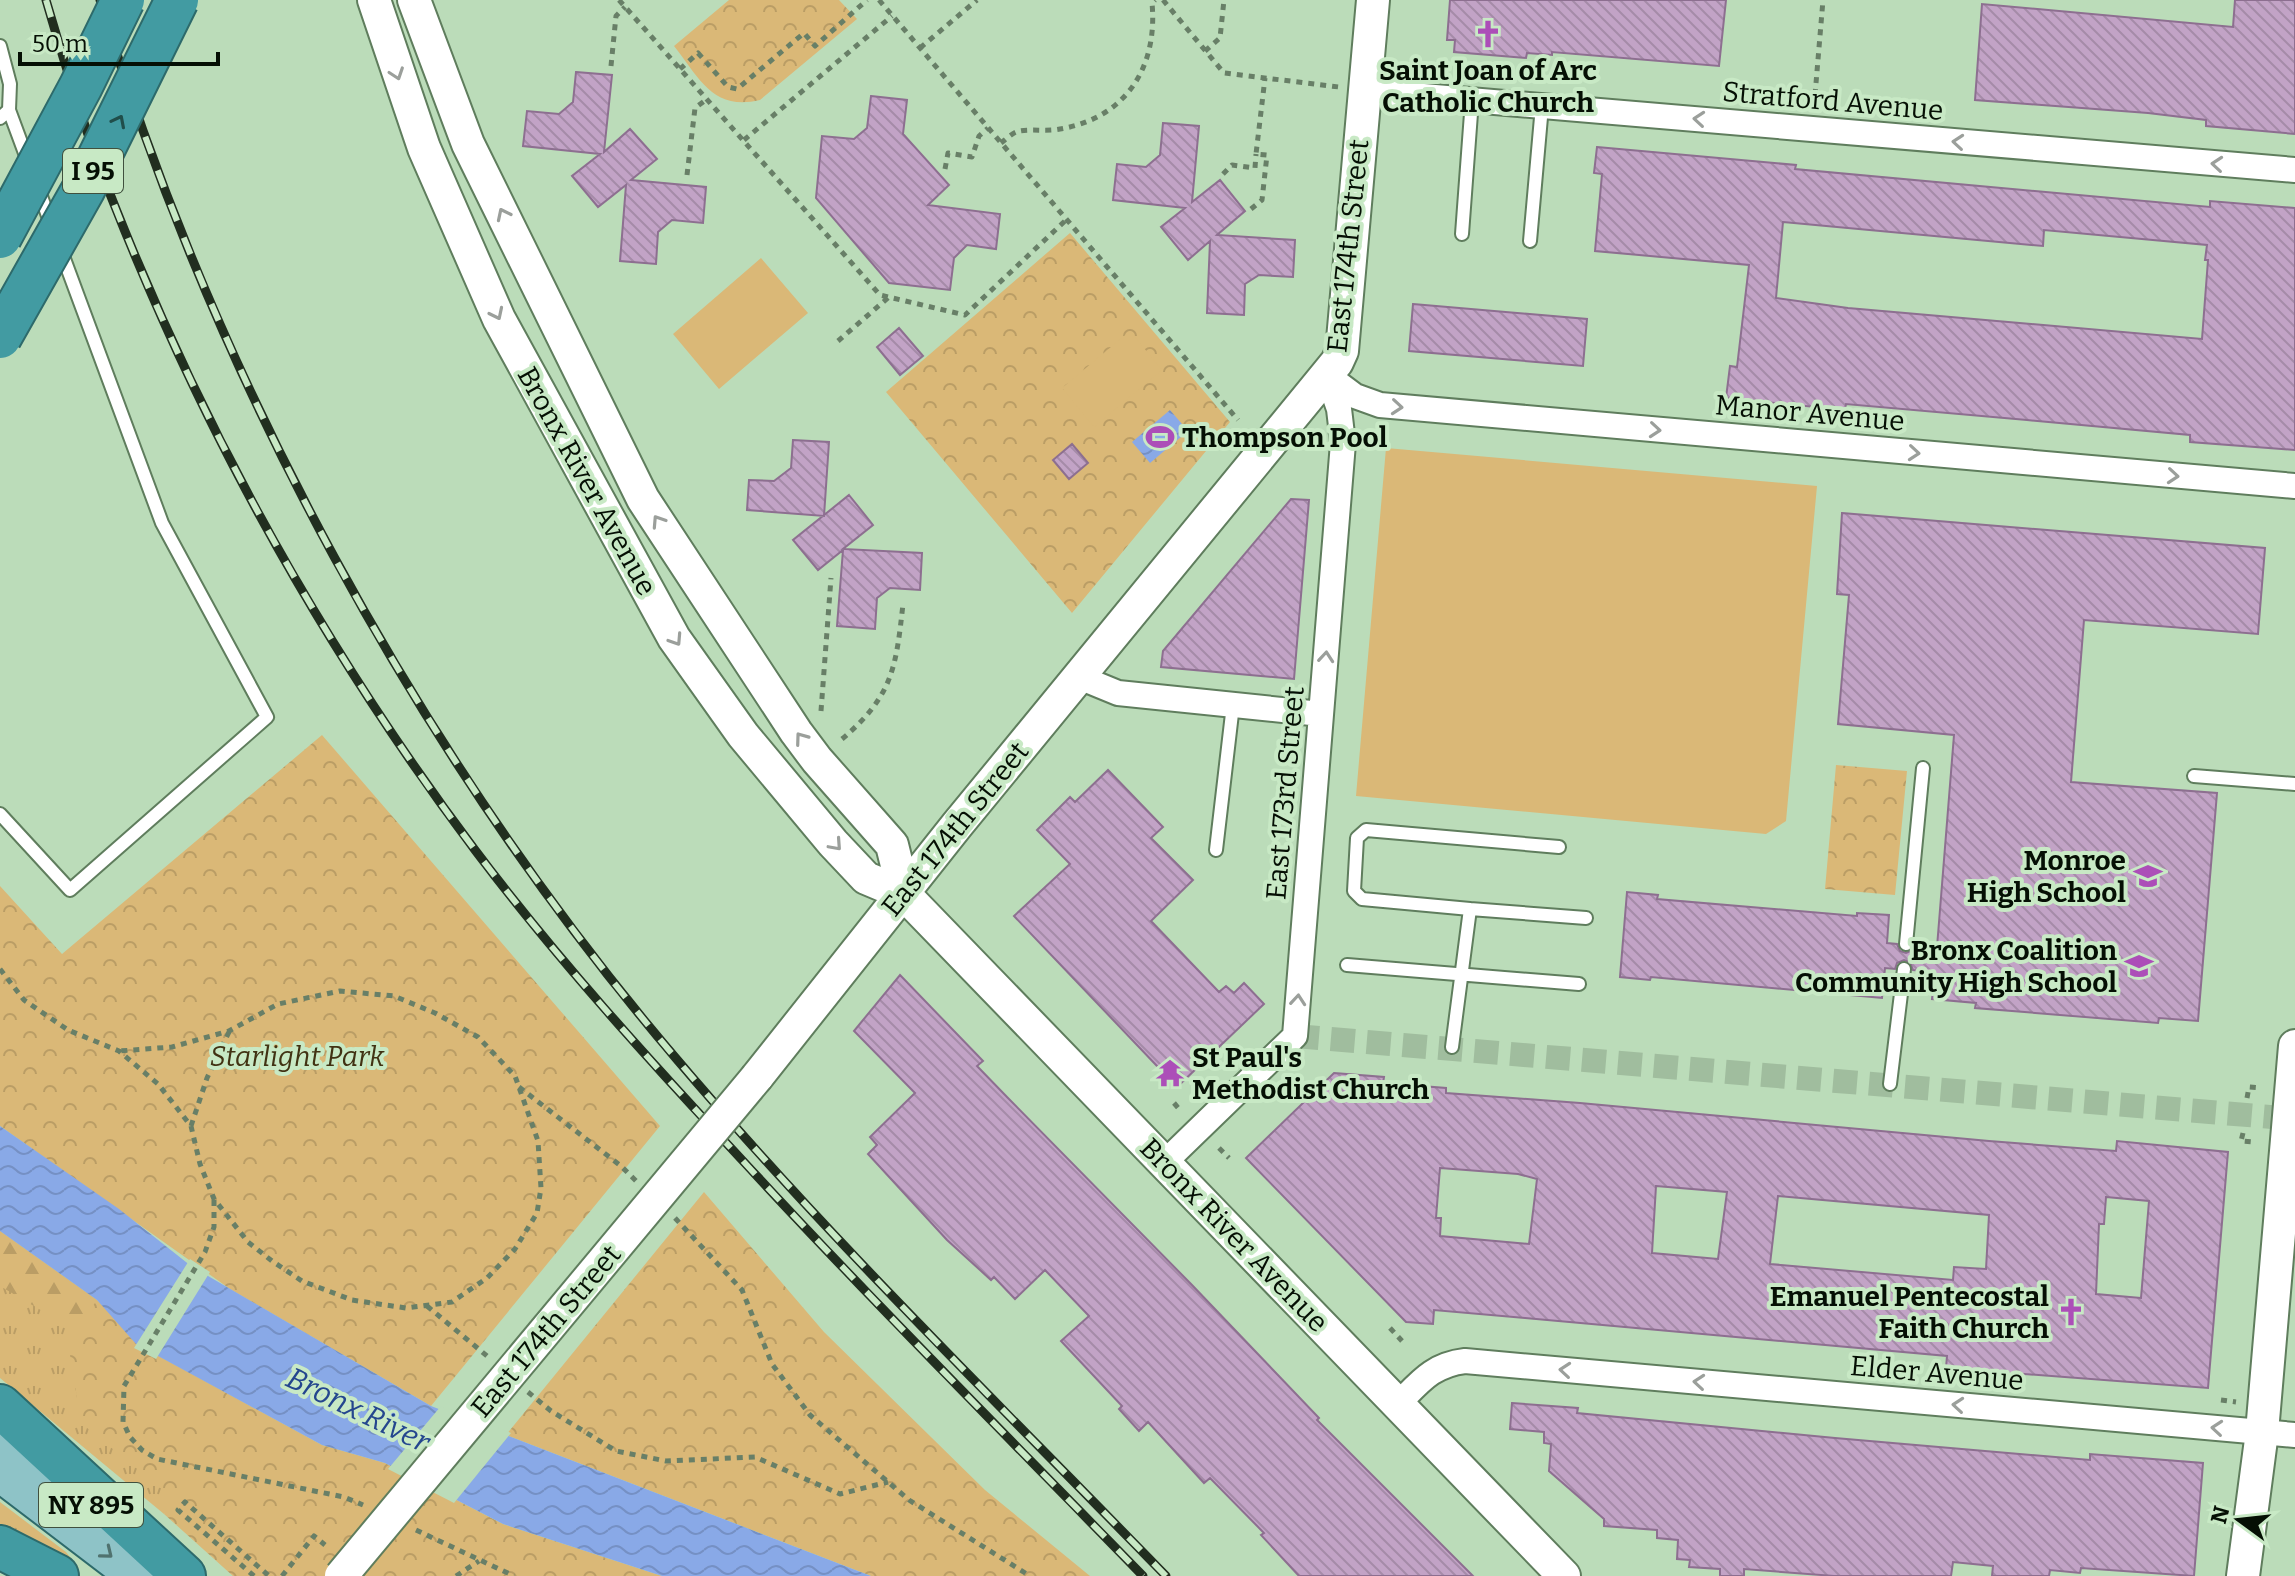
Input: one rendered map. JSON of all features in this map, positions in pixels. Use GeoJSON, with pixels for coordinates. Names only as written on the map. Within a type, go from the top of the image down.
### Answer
{"type":"FeatureCollection","features":[{"type":"Feature","properties":{"kind":"highway","name":"I 95"},"geometry":{"type":"LineString","coordinates":[[0,237],[76,97],[123,0]]}},
{"type":"Feature","properties":{"kind":"highway","name":"I 95"},"geometry":{"type":"LineString","coordinates":[[0,337],[94,169],[177,0]]}},
{"type":"Feature","properties":{"kind":"highway"},"geometry":{"type":"LineString","coordinates":[[0,1406],[182,1576]]}},
{"type":"Feature","properties":{"kind":"highway"},"geometry":{"type":"LineString","coordinates":[[0,1547],[57,1576]]}},
{"type":"Feature","properties":{"kind":"main road","name":"Bronx River Avenue"},"geometry":{"type":"LineString","coordinates":[[374,0],[424,148],[479,277],[538,394],[674,638],[743,735],[866,878],[904,894],[1564,1576]]}},
{"type":"Feature","properties":{"kind":"main road","name":"Bronx River Avenue"},"geometry":{"type":"LineString","coordinates":[[414,0],[468,144],[643,499],[796,732],[892,845],[904,894]]}},
{"type":"Feature","properties":{"kind":"main road","name":"East 174th Street"},"geometry":{"type":"LineString","coordinates":[[341,1576],[757,1077],[1327,375],[1342,351],[1373,0]]}},
{"type":"Feature","properties":{"kind":"main road"},"geometry":{"type":"LineString","coordinates":[[2243,1576],[2262,1432],[2295,1046]]}},
{"type":"Feature","properties":{"kind":"main road","name":"NY 895"},"geometry":{"type":"LineString","coordinates":[[0,1438],[182,1576]]}},
{"type":"Feature","properties":{"kind":"main road","name":"NY 895"},"geometry":{"type":"LineString","coordinates":[[0,1473],[135,1576]]}},
{"type":"Feature","properties":{"kind":"street","name":"Stratford Avenue"},"geometry":{"type":"LineString","coordinates":[[1365,91],[2295,170]]}},
{"type":"Feature","properties":{"kind":"street","name":"Manor Avenue"},"geometry":{"type":"LineString","coordinates":[[1327,375],[1355,396],[1380,405],[2295,486]]}},
{"type":"Feature","properties":{"kind":"street","name":"East 173rd Street"},"geometry":{"type":"LineString","coordinates":[[1164,1163],[1295,1036],[1343,443],[1339,409],[1327,375]]}},
{"type":"Feature","properties":{"kind":"street"},"geometry":{"type":"LineString","coordinates":[[1079,677],[1118,693],[1321,714]]}},
{"type":"Feature","properties":{"kind":"street","name":"Elder Avenue"},"geometry":{"type":"LineString","coordinates":[[1398,1404],[1428,1373],[1447,1363],[1465,1361],[2295,1435]]}},
{"type":"Feature","properties":{"kind":"lane"},"geometry":{"type":"LineString","coordinates":[[0,46],[10,84],[4,114],[162,523],[267,717],[70,890],[0,814]]}},
{"type":"Feature","properties":{"kind":"lane"},"geometry":{"type":"LineString","coordinates":[[1462,234],[1472,100]]}},
{"type":"Feature","properties":{"kind":"lane"},"geometry":{"type":"LineString","coordinates":[[1530,241],[1542,106]]}},
{"type":"Feature","properties":{"kind":"lane"},"geometry":{"type":"LineString","coordinates":[[1216,850],[1233,705]]}},
{"type":"Feature","properties":{"kind":"lane"},"geometry":{"type":"LineString","coordinates":[[1906,944],[1923,768]]}},
{"type":"Feature","properties":{"kind":"lane"},"geometry":{"type":"LineString","coordinates":[[2194,776],[2295,784]]}},
{"type":"Feature","properties":{"kind":"lane"},"geometry":{"type":"LineString","coordinates":[[1559,847],[1366,830],[1357,838],[1354,891],[1362,899],[1586,918]]}},
{"type":"Feature","properties":{"kind":"lane"},"geometry":{"type":"LineString","coordinates":[[1452,1047],[1470,909]]}},
{"type":"Feature","properties":{"kind":"lane"},"geometry":{"type":"LineString","coordinates":[[1347,965],[1579,984]]}},
{"type":"Feature","properties":{"kind":"lane"},"geometry":{"type":"LineString","coordinates":[[1890,1084],[1904,969]]}},
{"type":"Feature","properties":{"kind":"path"},"geometry":{"type":"LineString","coordinates":[[619,0],[880,295],[965,315],[1066,220]]}},
{"type":"Feature","properties":{"kind":"path"},"geometry":{"type":"LineString","coordinates":[[680,69],[698,53],[728,87],[737,89],[804,33],[815,46],[867,0]]}},
{"type":"Feature","properties":{"kind":"path"},"geometry":{"type":"LineString","coordinates":[[879,0],[1238,420]]}},
{"type":"Feature","properties":{"kind":"path"},"geometry":{"type":"LineString","coordinates":[[920,48],[977,0]]}},
{"type":"Feature","properties":{"kind":"path"},"geometry":{"type":"LineString","coordinates":[[1001,143],[1016,132],[1071,127],[1100,115],[1116,104],[1143,71],[1154,34],[1152,3],[1155,0]]}},
{"type":"Feature","properties":{"kind":"path"},"geometry":{"type":"LineString","coordinates":[[1163,0],[1224,73],[1365,91]]}},
{"type":"Feature","properties":{"kind":"path"},"geometry":{"type":"LineString","coordinates":[[1205,51],[1220,38],[1224,0]]}},
{"type":"Feature","properties":{"kind":"path"},"geometry":{"type":"LineString","coordinates":[[1812,129],[1823,0]]}},
{"type":"Feature","properties":{"kind":"path"},"geometry":{"type":"LineString","coordinates":[[611,66],[616,16],[626,7]]}},
{"type":"Feature","properties":{"kind":"path"},"geometry":{"type":"LineString","coordinates":[[744,140],[892,16]]}},
{"type":"Feature","properties":{"kind":"path"},"geometry":{"type":"LineString","coordinates":[[1223,174],[1232,165],[1255,168],[1265,78]]}},
{"type":"Feature","properties":{"kind":"path"},"geometry":{"type":"LineString","coordinates":[[687,175],[695,108],[707,99]]}},
{"type":"Feature","properties":{"kind":"path"},"geometry":{"type":"LineString","coordinates":[[945,169],[948,153],[972,157],[979,136],[988,128]]}},
{"type":"Feature","properties":{"kind":"path"},"geometry":{"type":"LineString","coordinates":[[1251,209],[1262,200],[1267,155],[1256,154]]}},
{"type":"Feature","properties":{"kind":"path"},"geometry":{"type":"LineString","coordinates":[[838,341],[889,297]]}},
{"type":"Feature","properties":{"kind":"path"},"geometry":{"type":"LineString","coordinates":[[821,711],[831,578]]}},
{"type":"Feature","properties":{"kind":"path"},"geometry":{"type":"LineString","coordinates":[[842,739],[864,721],[885,693],[898,650],[903,604]]}},
{"type":"Feature","properties":{"kind":"path"},"geometry":{"type":"LineString","coordinates":[[0,969],[24,1000],[68,1030],[119,1051],[158,1084],[191,1126],[200,1164],[214,1199],[248,1242],[302,1281],[352,1300],[406,1308],[452,1302],[487,1278],[515,1249],[537,1213],[541,1188],[538,1141],[515,1076],[478,1037],[435,1013],[394,996],[340,991],[278,1004],[229,1031],[172,1047],[119,1051]]}},
{"type":"Feature","properties":{"kind":"path"},"geometry":{"type":"LineString","coordinates":[[191,1126],[207,1078],[229,1031]]}},
{"type":"Feature","properties":{"kind":"path"},"geometry":{"type":"LineString","coordinates":[[519,1087],[621,1166],[643,1188]]}},
{"type":"Feature","properties":{"kind":"path"},"geometry":{"type":"LineString","coordinates":[[2247,1098],[2249,1087],[2261,1088]]}},
{"type":"Feature","properties":{"kind":"path"},"geometry":{"type":"LineString","coordinates":[[1174,1103],[1180,1110]]}},
{"type":"Feature","properties":{"kind":"path"},"geometry":{"type":"LineString","coordinates":[[2243,1133],[2241,1141],[2253,1142]]}},
{"type":"Feature","properties":{"kind":"path"},"geometry":{"type":"LineString","coordinates":[[1219,1148],[1229,1158]]}},
{"type":"Feature","properties":{"kind":"path"},"geometry":{"type":"LineString","coordinates":[[214,1199],[214,1227],[205,1252],[124,1386],[123,1422],[130,1437],[142,1450],[157,1459],[329,1493],[365,1506]]}},
{"type":"Feature","properties":{"kind":"path"},"geometry":{"type":"LineString","coordinates":[[666,1210],[742,1290],[772,1364],[810,1415],[909,1500],[1030,1576]]}},
{"type":"Feature","properties":{"kind":"path"},"geometry":{"type":"LineString","coordinates":[[427,1305],[494,1363]]}},
{"type":"Feature","properties":{"kind":"path"},"geometry":{"type":"LineString","coordinates":[[1390,1328],[1402,1341]]}},
{"type":"Feature","properties":{"kind":"path"},"geometry":{"type":"LineString","coordinates":[[517,1382],[551,1411],[616,1451],[666,1461],[755,1457],[840,1494],[888,1482]]}},
{"type":"Feature","properties":{"kind":"path"},"geometry":{"type":"LineString","coordinates":[[2221,1400],[2238,1402]]}},
{"type":"Feature","properties":{"kind":"path"},"geometry":{"type":"LineString","coordinates":[[254,1576],[178,1510],[185,1502],[269,1576]]}},
{"type":"Feature","properties":{"kind":"path"},"geometry":{"type":"LineString","coordinates":[[402,1524],[514,1576]]}},
{"type":"Feature","properties":{"kind":"path"},"geometry":{"type":"LineString","coordinates":[[282,1576],[314,1536],[325,1545]]}},
{"type":"Feature","properties":{"kind":"path"},"geometry":{"type":"LineString","coordinates":[[456,1576],[479,1561]]}},
{"type":"Feature","properties":{"kind":"green space"},"geometry":{"type":"Polygon","coordinates":[[[729,0],[839,0],[857,19],[760,100],[730,101],[709,90],[674,46],[729,0]]]}},
{"type":"Feature","properties":{"kind":"green space"},"geometry":{"type":"Polygon","coordinates":[[[1070,233],[1230,422],[1072,613],[886,392],[1070,233]]]}},
{"type":"Feature","properties":{"kind":"green space"},"geometry":{"type":"Polygon","coordinates":[[[761,258],[808,313],[719,389],[673,334],[761,258]]]}},
{"type":"Feature","properties":{"kind":"green space"},"geometry":{"type":"Polygon","coordinates":[[[1130,331],[1162,370],[1094,427],[1062,388],[1130,331]]]}},
{"type":"Feature","properties":{"kind":"green space"},"geometry":{"type":"Polygon","coordinates":[[[1386,448],[1817,486],[1786,821],[1766,834],[1356,796],[1386,448]]]}},
{"type":"Feature","properties":{"kind":"green space","name":"Starlight Park"},"geometry":{"type":"Polygon","coordinates":[[[322,735],[660,1126],[431,1406],[230,1289],[0,1126],[0,886],[62,954],[322,735]]]}},
{"type":"Feature","properties":{"kind":"green space"},"geometry":{"type":"Polygon","coordinates":[[[1836,765],[1907,771],[1895,895],[1825,889],[1836,765]]]}},
{"type":"Feature","properties":{"kind":"green space"},"geometry":{"type":"Polygon","coordinates":[[[704,1192],[824,1332],[985,1490],[1090,1576],[871,1576],[506,1435],[704,1192]]]}},
{"type":"Feature","properties":{"kind":"green space"},"geometry":{"type":"Polygon","coordinates":[[[0,1231],[97,1300],[186,1491],[164,1514],[0,1378],[0,1231]]]}},
{"type":"Feature","properties":{"kind":"green space"},"geometry":{"type":"Polygon","coordinates":[[[0,1231],[97,1300],[106,1344],[0,1286],[0,1231]]]}},
{"type":"Feature","properties":{"kind":"green space"},"geometry":{"type":"Polygon","coordinates":[[[97,1300],[159,1356],[322,1445],[385,1463],[503,1524],[662,1576],[233,1576],[164,1514],[173,1498],[81,1423],[68,1342],[97,1300]]]}},
{"type":"Feature","properties":{"kind":"green space"},"geometry":{"type":"Polygon","coordinates":[[[0,1502],[66,1552],[79,1568],[0,1530],[0,1502]]]}},
{"type":"Feature","properties":{"kind":"water","name":"Thompson Pool"},"geometry":{"type":"Polygon","coordinates":[[[1170,410],[1188,431],[1150,463],[1132,442],[1170,410]]]}},
{"type":"Feature","properties":{"kind":"water","name":"Bronx River"},"geometry":{"type":"Polygon","coordinates":[[[0,1126],[119,1209],[191,1266],[431,1406],[871,1576],[662,1576],[503,1524],[385,1463],[322,1445],[136,1344],[97,1300],[0,1231],[0,1126]]]}},
{"type":"Feature","properties":{"kind":"pier"},"geometry":{"type":"Polygon","coordinates":[[[190,1259],[210,1272],[156,1359],[134,1348],[190,1259]]]}},
{"type":"Feature","properties":{"kind":"pier"},"geometry":{"type":"Polygon","coordinates":[[[441,1406],[511,1433],[454,1503],[388,1469],[441,1406]]]}},
{"type":"Feature","properties":{"kind":"building"},"geometry":{"type":"Polygon","coordinates":[[[1450,0],[1726,0],[1719,66],[1552,52],[1552,55],[1527,53],[1526,58],[1454,52],[1455,40],[1447,40],[1450,0]]]}},
{"type":"Feature","properties":{"kind":"building"},"geometry":{"type":"Polygon","coordinates":[[[2235,0],[2295,0],[2295,134],[2206,126],[2206,120],[2148,113],[1975,100],[1982,4],[2233,27],[2235,0]]]}},
{"type":"Feature","properties":{"kind":"building"},"geometry":{"type":"Polygon","coordinates":[[[576,72],[612,75],[604,152],[630,129],[657,159],[631,180],[706,187],[703,223],[672,220],[658,232],[656,264],[620,261],[626,185],[598,207],[572,176],[600,154],[523,146],[527,111],[559,114],[573,102],[576,72]]]}},
{"type":"Feature","properties":{"kind":"building"},"geometry":{"type":"Polygon","coordinates":[[[871,96],[907,100],[903,134],[949,185],[928,205],[1000,214],[996,249],[967,245],[954,258],[950,290],[889,283],[816,198],[822,136],[854,139],[867,128],[871,96]]]}},
{"type":"Feature","properties":{"kind":"building"},"geometry":{"type":"Polygon","coordinates":[[[1163,123],[1199,126],[1192,202],[1220,180],[1245,211],[1217,235],[1295,240],[1293,277],[1259,275],[1245,284],[1244,315],[1207,313],[1210,241],[1188,260],[1161,227],[1185,208],[1113,200],[1117,164],[1146,167],[1160,155],[1163,123]]]}},
{"type":"Feature","properties":{"kind":"building"},"geometry":{"type":"Polygon","coordinates":[[[1597,147],[1796,165],[1795,169],[2210,207],[2210,201],[2295,208],[2295,450],[2190,442],[2190,435],[2027,420],[1846,404],[1845,410],[1726,398],[1730,366],[1737,367],[1749,265],[1595,251],[1602,174],[1594,173],[1597,147]],[[1783,222],[1776,298],[1848,308],[2202,339],[2207,245],[2044,230],[2043,246],[1783,222]]]}},
{"type":"Feature","properties":{"kind":"building"},"geometry":{"type":"Polygon","coordinates":[[[1413,304],[1587,319],[1583,366],[1409,351],[1413,304]]]}},
{"type":"Feature","properties":{"kind":"building"},"geometry":{"type":"Polygon","coordinates":[[[899,328],[923,356],[900,375],[877,347],[899,328]]]}},
{"type":"Feature","properties":{"kind":"building"},"geometry":{"type":"Polygon","coordinates":[[[793,440],[829,442],[824,516],[747,510],[749,480],[774,481],[791,468],[793,440]]]}},
{"type":"Feature","properties":{"kind":"building"},"geometry":{"type":"Polygon","coordinates":[[[1072,444],[1088,463],[1069,479],[1053,460],[1072,444]]]}},
{"type":"Feature","properties":{"kind":"building"},"geometry":{"type":"Polygon","coordinates":[[[849,495],[873,525],[843,549],[922,553],[920,590],[890,588],[877,598],[875,629],[837,626],[843,550],[818,570],[793,540],[849,495]]]}},
{"type":"Feature","properties":{"kind":"building"},"geometry":{"type":"Polygon","coordinates":[[[1291,499],[1309,500],[1294,679],[1161,667],[1163,651],[1291,499]]]}},
{"type":"Feature","properties":{"kind":"building"},"geometry":{"type":"Polygon","coordinates":[[[1842,513],[2265,548],[2258,634],[2084,620],[2071,782],[2217,793],[2198,1021],[2159,1018],[2158,1023],[1975,1008],[1976,1003],[1932,999],[1935,972],[1913,970],[1910,962],[1904,960],[1897,963],[1895,969],[1885,968],[1882,998],[1651,977],[1650,980],[1620,977],[1627,892],[1658,895],[1657,899],[1857,916],[1857,913],[1889,915],[1887,943],[1897,944],[1900,951],[1906,953],[1913,950],[1915,945],[1937,947],[1954,735],[1838,724],[1849,595],[1837,594],[1842,513]]]}},
{"type":"Feature","properties":{"kind":"building"},"geometry":{"type":"Polygon","coordinates":[[[1108,770],[1163,827],[1151,838],[1193,880],[1151,921],[1219,992],[1226,986],[1234,993],[1244,983],[1264,1004],[1177,1087],[1014,916],[1070,864],[1037,830],[1070,797],[1075,802],[1108,770]]]}},
{"type":"Feature","properties":{"kind":"building"},"geometry":{"type":"Polygon","coordinates":[[[900,975],[983,1061],[977,1066],[1192,1285],[1319,1418],[1317,1420],[1473,1576],[1299,1576],[1261,1535],[1264,1533],[1210,1478],[1204,1483],[1148,1422],[1139,1431],[1119,1409],[1122,1406],[1061,1341],[1089,1316],[1045,1270],[1015,1299],[994,1277],[991,1280],[947,1240],[868,1154],[877,1145],[870,1137],[915,1093],[854,1031],[900,975]]]}},
{"type":"Feature","properties":{"kind":"building"},"geometry":{"type":"Polygon","coordinates":[[[1334,1073],[1384,1077],[1383,1083],[1446,1088],[1446,1093],[1989,1141],[2116,1151],[2117,1141],[2228,1152],[2208,1388],[1946,1368],[1947,1356],[1434,1310],[1433,1324],[1406,1322],[1246,1158],[1334,1073]],[[1440,1168],[1436,1218],[1441,1218],[1440,1236],[1529,1244],[1537,1179],[1518,1174],[1440,1168]],[[1656,1186],[1652,1253],[1718,1259],[1727,1192],[1656,1186]],[[1778,1196],[1770,1264],[1953,1280],[1954,1267],[1986,1269],[1989,1215],[1778,1196]],[[2106,1197],[2104,1224],[2099,1224],[2096,1294],[2141,1298],[2149,1201],[2106,1197]]]}},
{"type":"Feature","properties":{"kind":"building"},"geometry":{"type":"Polygon","coordinates":[[[1512,1403],[1578,1408],[1577,1413],[1835,1438],[2090,1460],[2090,1454],[2203,1463],[2194,1576],[2081,1568],[2080,1573],[2050,1570],[2049,1576],[1992,1576],[1993,1566],[1953,1562],[1951,1576],[1834,1576],[1744,1569],[1744,1576],[1720,1576],[1720,1569],[1689,1567],[1690,1560],[1677,1559],[1678,1540],[1657,1538],[1657,1530],[1604,1526],[1604,1519],[1549,1471],[1551,1444],[1544,1443],[1544,1432],[1510,1429],[1512,1403]]]}},
{"type":"Feature","properties":{"kind":"tunnel"},"geometry":{"type":"LineString","coordinates":[[1295,1036],[2295,1119]]}},
{"type":"Feature","properties":{"kind":"railway"},"geometry":{"type":"LineString","coordinates":[[46,0],[104,179],[188,374],[229,457],[319,619],[420,775],[506,891],[639,1047],[842,1266],[1143,1576]]}},
{"type":"Feature","properties":{"kind":"railway"},"geometry":{"type":"LineString","coordinates":[[100,0],[147,141],[202,282],[264,421],[334,557],[410,689],[493,817],[581,940],[733,1124],[916,1320],[1166,1576]]}},
{"type":"Feature","properties":{"kind":"place","name":"Saint Joan of Arc Catholic Church"},"geometry":{"type":"Point","coordinates":[1488,34]}},
{"type":"Feature","properties":{"kind":"place","name":"Thompson Pool"},"geometry":{"type":"Point","coordinates":[1160,437]}},
{"type":"Feature","properties":{"kind":"place","name":"Monroe High School"},"geometry":{"type":"Point","coordinates":[2148,876]}},
{"type":"Feature","properties":{"kind":"place","name":"Bronx Coalition Community High School"},"geometry":{"type":"Point","coordinates":[2139,966]}},
{"type":"Feature","properties":{"kind":"place","name":"St Paul's Methodist Church"},"geometry":{"type":"Point","coordinates":[1170,1073]}},
{"type":"Feature","properties":{"kind":"place","name":"Emanuel Pentecostal Faith Church"},"geometry":{"type":"Point","coordinates":[2071,1312]}}]}
